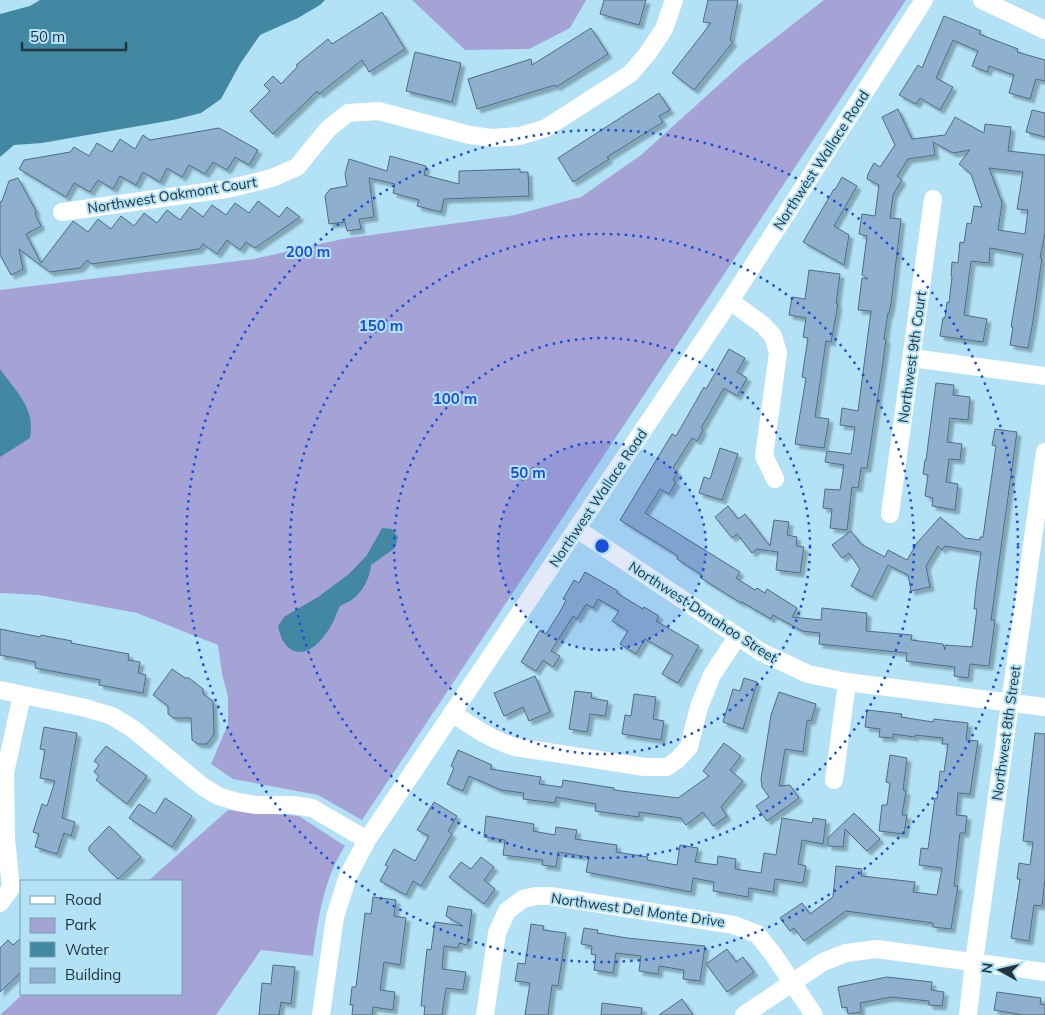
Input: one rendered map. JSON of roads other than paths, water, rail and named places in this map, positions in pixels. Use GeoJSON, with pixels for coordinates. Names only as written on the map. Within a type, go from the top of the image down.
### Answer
{"type":"FeatureCollection","features":[{"type":"Feature","properties":{"kind":"street","name":"Northwest Oakmont Court"},"geometry":{"type":"LineString","coordinates":[[62,212],[227,189],[272,178],[297,167],[328,129],[348,114],[378,110],[470,135],[492,138],[520,136],[546,128],[630,74],[648,54],[664,29],[674,0]]}},
{"type":"Feature","properties":{"kind":"street","name":"Northwest Wallace Road"},"geometry":{"type":"LineString","coordinates":[[321,1015],[335,917],[348,876],[367,840],[730,301],[924,0]]}},
{"type":"Feature","properties":{"kind":"street"},"geometry":{"type":"LineString","coordinates":[[982,0],[1045,30]]}},
{"type":"Feature","properties":{"kind":"street","name":"Northwest 9th Court"},"geometry":{"type":"LineString","coordinates":[[890,514],[933,199]]}},
{"type":"Feature","properties":{"kind":"street"},"geometry":{"type":"LineString","coordinates":[[730,301],[764,325],[773,336],[778,353],[764,456],[775,478]]}},
{"type":"Feature","properties":{"kind":"street"},"geometry":{"type":"LineString","coordinates":[[912,358],[1045,376]]}},
{"type":"Feature","properties":{"kind":"street","name":"Northwest 8th Street"},"geometry":{"type":"LineString","coordinates":[[968,1015],[1045,452]]}},
{"type":"Feature","properties":{"kind":"street","name":"Northwest Donahoo Street"},"geometry":{"type":"LineString","coordinates":[[577,529],[737,637],[768,656],[808,674],[847,682],[1045,707]]}},
{"type":"Feature","properties":{"kind":"street"},"geometry":{"type":"LineString","coordinates":[[452,713],[486,736],[500,743],[515,747],[645,767],[667,767],[677,760],[689,747],[699,707],[712,675],[737,637]]}},
{"type":"Feature","properties":{"kind":"street"},"geometry":{"type":"LineString","coordinates":[[834,780],[847,682]]}},
{"type":"Feature","properties":{"kind":"street"},"geometry":{"type":"LineString","coordinates":[[0,690],[86,708],[112,716],[133,729],[202,786],[218,796],[256,805],[293,805],[312,808],[367,840]]}},
{"type":"Feature","properties":{"kind":"street"},"geometry":{"type":"LineString","coordinates":[[0,903],[11,888],[3,839],[5,773],[22,695]]}},
{"type":"Feature","properties":{"kind":"street","name":"Northwest Del Monte Drive"},"geometry":{"type":"LineString","coordinates":[[485,1015],[497,933],[507,912],[523,899],[536,896],[734,924],[757,934],[793,982],[814,1015]]}},
{"type":"Feature","properties":{"kind":"street"},"geometry":{"type":"LineString","coordinates":[[744,1015],[823,962],[846,953],[877,949],[1045,972]]}},
{"type":"Feature","properties":{"kind":"water"},"geometry":{"type":"Polygon","coordinates":[[[40,0],[325,0],[298,18],[260,35],[240,64],[221,99],[201,113],[173,120],[42,143],[14,145],[0,157],[0,14],[30,6],[40,0]]]}},
{"type":"Feature","properties":{"kind":"water"},"geometry":{"type":"Polygon","coordinates":[[[0,369],[23,401],[30,418],[31,427],[30,438],[0,457],[0,369]]]}},
{"type":"Feature","properties":{"kind":"water"},"geometry":{"type":"Polygon","coordinates":[[[382,528],[392,529],[398,537],[395,548],[371,565],[369,575],[362,590],[349,602],[340,606],[329,629],[311,649],[300,652],[288,647],[283,641],[278,626],[284,617],[318,597],[349,574],[367,555],[382,528]]]}}]}
